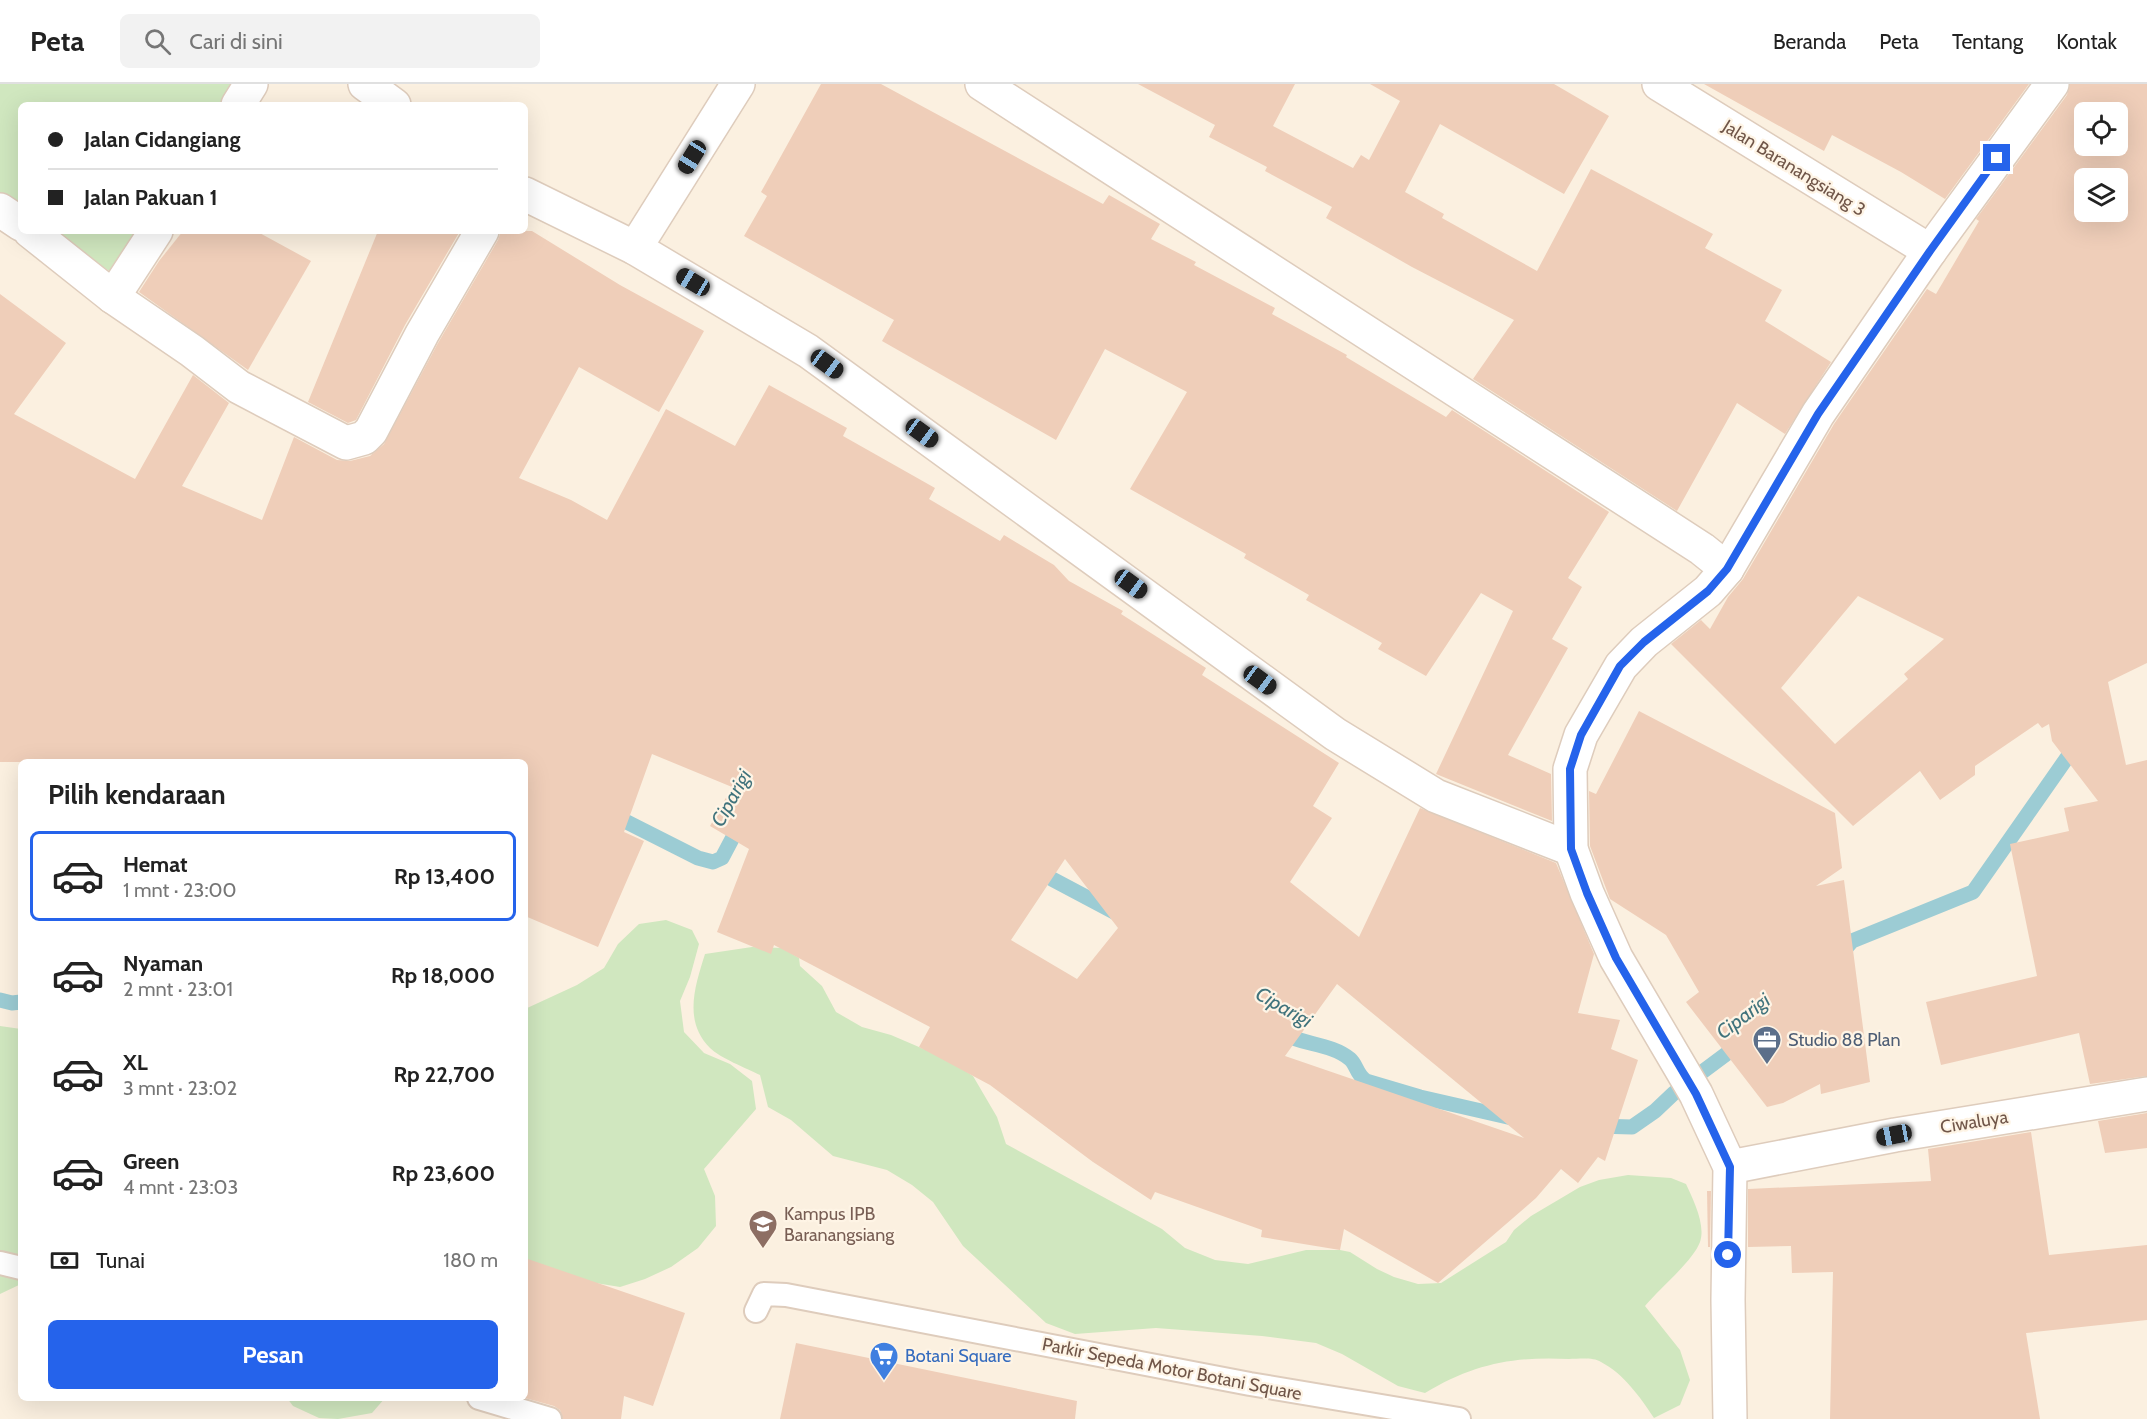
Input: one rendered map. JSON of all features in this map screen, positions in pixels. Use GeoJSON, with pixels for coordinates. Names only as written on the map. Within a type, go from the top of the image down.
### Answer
{"type":"FeatureCollection","features":[{"type":"Feature","properties":{"kind":"street"},"geometry":{"type":"LineString","coordinates":[[240,102],[251,84]]}},
{"type":"Feature","properties":{"kind":"street"},"geometry":{"type":"LineString","coordinates":[[365,84],[390,102]]}},
{"type":"Feature","properties":{"kind":"street"},"geometry":{"type":"LineString","coordinates":[[635,248],[738,84]]}},
{"type":"Feature","properties":{"kind":"street"},"geometry":{"type":"LineString","coordinates":[[982,84],[1692,543],[1727,569]]}},
{"type":"Feature","properties":{"kind":"street"},"geometry":{"type":"LineString","coordinates":[[1730,1419],[1728,1300],[1730,1167],[1696,1094],[1616,958],[1587,893],[1571,849],[1570,769],[1581,735],[1620,666],[1644,642],[1708,591],[1727,569],[1818,414],[1930,251],[2052,84]]}},
{"type":"Feature","properties":{"kind":"street","name":"Jalan Baranangsiang 3"},"geometry":{"type":"LineString","coordinates":[[1671,87],[1930,251]]}},
{"type":"Feature","properties":{"kind":"street"},"geometry":{"type":"LineString","coordinates":[[528,195],[635,248],[808,351],[1335,734],[1436,796],[1571,849]]}},
{"type":"Feature","properties":{"kind":"street"},"geometry":{"type":"LineString","coordinates":[[0,210],[18,222]]}},
{"type":"Feature","properties":{"kind":"street"},"geometry":{"type":"LineString","coordinates":[[34,234],[113,297],[192,351],[239,387],[346,443],[354,442],[371,431],[422,334],[480,234]]}},
{"type":"Feature","properties":{"kind":"street"},"geometry":{"type":"LineString","coordinates":[[113,297],[154,234]]}},
{"type":"Feature","properties":{"kind":"street","name":"Ciwaluya"},"geometry":{"type":"LineString","coordinates":[[1730,1167],[1894,1135],[2147,1094]]}},
{"type":"Feature","properties":{"kind":"lane"},"geometry":{"type":"LineString","coordinates":[[0,1263],[18,1267]]}},
{"type":"Feature","properties":{"kind":"lane","name":"Parkir Sepeda Motor Botani Square"},"geometry":{"type":"LineString","coordinates":[[756,1311],[764,1294],[786,1295],[1250,1384],[1459,1419]]}},
{"type":"Feature","properties":{"kind":"lane"},"geometry":{"type":"LineString","coordinates":[[489,1401],[550,1419]]}},
{"type":"Feature","properties":{"kind":"green space"},"geometry":{"type":"Polygon","coordinates":[[[0,84],[265,84],[254,102],[18,102],[18,207],[0,195],[0,84]]]}},
{"type":"Feature","properties":{"kind":"green space"},"geometry":{"type":"Polygon","coordinates":[[[56,234],[170,234],[135,289],[56,234]]]}},
{"type":"Feature","properties":{"kind":"green space"},"geometry":{"type":"Polygon","coordinates":[[[666,920],[692,930],[699,944],[690,977],[680,1001],[684,1032],[704,1053],[730,1064],[752,1081],[756,1109],[704,1169],[715,1196],[716,1226],[698,1248],[671,1267],[620,1287],[565,1278],[528,1269],[528,1008],[577,985],[604,968],[618,944],[639,924],[666,920]]]}},
{"type":"Feature","properties":{"kind":"green space"},"geometry":{"type":"Polygon","coordinates":[[[752,947],[782,948],[799,958],[800,966],[822,986],[836,1012],[862,1027],[891,1035],[947,1059],[973,1076],[997,1117],[1006,1144],[1162,1229],[1185,1248],[1215,1260],[1248,1264],[1306,1250],[1340,1250],[1350,1252],[1394,1277],[1418,1284],[1441,1283],[1506,1242],[1514,1230],[1531,1216],[1580,1187],[1599,1180],[1628,1175],[1671,1178],[1686,1184],[1700,1220],[1700,1242],[1683,1266],[1645,1306],[1680,1350],[1690,1380],[1680,1405],[1654,1418],[1624,1379],[1598,1360],[1549,1358],[1494,1364],[1460,1375],[1425,1393],[1398,1386],[1342,1354],[1316,1343],[1262,1336],[1156,1328],[1075,1334],[1046,1323],[963,1246],[933,1202],[912,1185],[887,1170],[833,1156],[791,1120],[768,1107],[760,1075],[720,1055],[702,1038],[696,1026],[694,1003],[705,954],[752,947]]]}},
{"type":"Feature","properties":{"kind":"green space"},"geometry":{"type":"Polygon","coordinates":[[[0,1026],[18,1029],[18,1285],[0,1294],[0,1026]]]}},
{"type":"Feature","properties":{"kind":"green space"},"geometry":{"type":"Polygon","coordinates":[[[289,1401],[382,1401],[372,1413],[338,1419],[319,1418],[293,1406],[289,1401]]]}},
{"type":"Feature","properties":{"kind":"building"},"geometry":{"type":"Polygon","coordinates":[[[821,84],[881,84],[1103,204],[1109,195],[1160,224],[1151,239],[1196,262],[1194,265],[1275,308],[1272,314],[1347,355],[1346,357],[1446,417],[1452,410],[1609,512],[1568,578],[1582,587],[1552,639],[1568,648],[1508,755],[1551,774],[1552,821],[1436,774],[1513,611],[1481,593],[1426,676],[1378,649],[1382,643],[1306,600],[1309,595],[1244,558],[1246,554],[1130,489],[1187,392],[1105,349],[1056,440],[882,341],[894,320],[744,236],[767,196],[761,192],[821,84]]]}},
{"type":"Feature","properties":{"kind":"building"},"geometry":{"type":"Polygon","coordinates":[[[1138,84],[1295,84],[1273,126],[1353,168],[1361,155],[1369,160],[1400,101],[1370,84],[1554,84],[1609,116],[1564,194],[1440,124],[1405,192],[1444,214],[1442,218],[1537,271],[1591,169],[1713,234],[1705,248],[1782,290],[1765,321],[1831,362],[1785,434],[1737,403],[1677,511],[1473,379],[1514,320],[1412,267],[1326,218],[1332,207],[1265,171],[1267,167],[1209,137],[1215,125],[1138,84]]]}},
{"type":"Feature","properties":{"kind":"building"},"geometry":{"type":"Polygon","coordinates":[[[1704,84],[2029,84],[1945,199],[1901,172],[1832,135],[1824,151],[1704,84]]]}},
{"type":"Feature","properties":{"kind":"building"},"geometry":{"type":"Polygon","coordinates":[[[2070,84],[2147,84],[2147,663],[2108,682],[2126,765],[2147,760],[2147,1076],[2090,1084],[2079,1033],[1941,1065],[1926,1002],[2037,976],[2010,844],[2069,831],[2064,808],[2098,801],[2052,741],[2049,724],[2042,728],[2038,723],[1975,766],[1975,775],[1940,800],[1920,771],[1853,826],[1671,644],[1701,620],[1710,629],[1728,597],[1743,579],[1834,424],[1927,289],[1936,294],[1979,221],[1976,219],[2067,95],[2070,84]],[[1858,596],[1781,688],[1835,744],[1908,679],[1904,674],[1944,639],[1858,596]]]}},
{"type":"Feature","properties":{"kind":"building"},"geometry":{"type":"Polygon","coordinates":[[[528,231],[532,231],[620,285],[704,331],[659,412],[579,367],[519,478],[571,500],[607,520],[666,409],[735,446],[769,385],[847,428],[843,436],[935,488],[929,499],[1000,541],[1004,535],[1054,565],[1069,581],[1123,611],[1121,614],[1206,668],[1202,675],[1339,763],[1313,806],[1332,818],[1290,882],[1359,937],[1420,808],[1556,863],[1594,954],[1578,1013],[1620,1020],[1611,1049],[1638,1060],[1605,1161],[1598,1157],[1578,1183],[1561,1169],[1536,1198],[1438,1283],[1344,1229],[1340,1250],[1261,1237],[1262,1230],[1155,1192],[1151,1200],[1093,1162],[990,1085],[919,1047],[930,1027],[774,945],[771,954],[717,932],[749,849],[710,826],[732,787],[652,754],[624,832],[644,841],[598,947],[528,917],[528,759],[18,759],[18,762],[0,762],[0,294],[66,343],[14,414],[135,479],[193,375],[229,403],[182,486],[262,520],[294,437],[337,460],[350,461],[370,456],[384,444],[500,234],[528,234],[528,231]],[[1065,859],[1011,940],[1077,979],[1118,928],[1065,859]],[[1337,984],[1285,1056],[1524,1138],[1337,984]]]}},
{"type":"Feature","properties":{"kind":"building"},"geometry":{"type":"Polygon","coordinates":[[[181,234],[262,234],[311,261],[248,370],[139,292],[159,261],[181,234]]]}},
{"type":"Feature","properties":{"kind":"building"},"geometry":{"type":"Polygon","coordinates":[[[377,234],[458,234],[405,325],[356,420],[348,423],[308,402],[377,234]]]}},
{"type":"Feature","properties":{"kind":"building"},"geometry":{"type":"Polygon","coordinates":[[[1639,711],[1835,813],[1842,868],[1816,886],[1844,880],[1870,1082],[1821,1094],[1820,1084],[1783,1103],[1767,1107],[1686,1002],[1699,992],[1666,935],[1610,899],[1590,846],[1589,791],[1596,794],[1639,711]]]}},
{"type":"Feature","properties":{"kind":"building"},"geometry":{"type":"Polygon","coordinates":[[[2147,1113],[2147,1148],[2105,1153],[2098,1121],[2147,1113]]]}},
{"type":"Feature","properties":{"kind":"building"},"geometry":{"type":"Polygon","coordinates":[[[2031,1132],[2049,1255],[2147,1245],[2147,1320],[2026,1333],[2040,1419],[1830,1419],[1833,1272],[1792,1273],[1791,1246],[1748,1247],[1748,1189],[1931,1181],[1928,1149],[2031,1132]]]}},
{"type":"Feature","properties":{"kind":"building"},"geometry":{"type":"Polygon","coordinates":[[[1707,1191],[1711,1191],[1710,1247],[1708,1247],[1707,1191]]]}},
{"type":"Feature","properties":{"kind":"building"},"geometry":{"type":"Polygon","coordinates":[[[528,1259],[685,1313],[653,1406],[624,1396],[621,1419],[563,1419],[560,1410],[528,1399],[528,1259]]]}},
{"type":"Feature","properties":{"kind":"building","name":"Botani Square"},"geometry":{"type":"Polygon","coordinates":[[[796,1343],[1077,1401],[1075,1419],[780,1419],[796,1343]]]}},
{"type":"Feature","properties":{"kind":"waterway","name":"Ciparigi"},"geometry":{"type":"LineString","coordinates":[[1839,956],[1852,941],[1973,892],[2078,742]]}},
{"type":"Feature","properties":{"kind":"waterway","name":"Ciparigi"},"geometry":{"type":"LineString","coordinates":[[609,813],[698,858],[713,862],[722,858],[741,822]]}},
{"type":"Feature","properties":{"kind":"waterway","name":"Ciparigi"},"geometry":{"type":"LineString","coordinates":[[1035,866],[1052,879],[1118,914]]}},
{"type":"Feature","properties":{"kind":"waterway","name":"Ciparigi"},"geometry":{"type":"LineString","coordinates":[[0,1000],[18,1002]]}},
{"type":"Feature","properties":{"kind":"waterway","name":"Ciparigi"},"geometry":{"type":"LineString","coordinates":[[1280,1032],[1342,1054],[1352,1061],[1366,1081],[1420,1097],[1512,1118]]}},
{"type":"Feature","properties":{"kind":"waterway","name":"Ciparigi"},"geometry":{"type":"LineString","coordinates":[[1596,1126],[1632,1127],[1741,1043]]}},
{"type":"Feature","properties":{"kind":"place","name":"Studio 88 Plan"},"geometry":{"type":"Point","coordinates":[1767,1066]}},
{"type":"Feature","properties":{"kind":"place","name":"Kampus IPB Baranangsiang"},"geometry":{"type":"Point","coordinates":[763,1250]}},
{"type":"Feature","properties":{"kind":"place","name":"Botani Square"},"geometry":{"type":"Point","coordinates":[884,1382]}},
{"type":"Feature","properties":{"kind":"route"},"geometry":{"type":"LineString","coordinates":[[1728,1255],[1730,1167],[1696,1094],[1616,958],[1587,893],[1571,849],[1570,769],[1581,735],[1620,666],[1644,642],[1708,591],[1727,569],[1818,414],[1997,158]]}}]}
